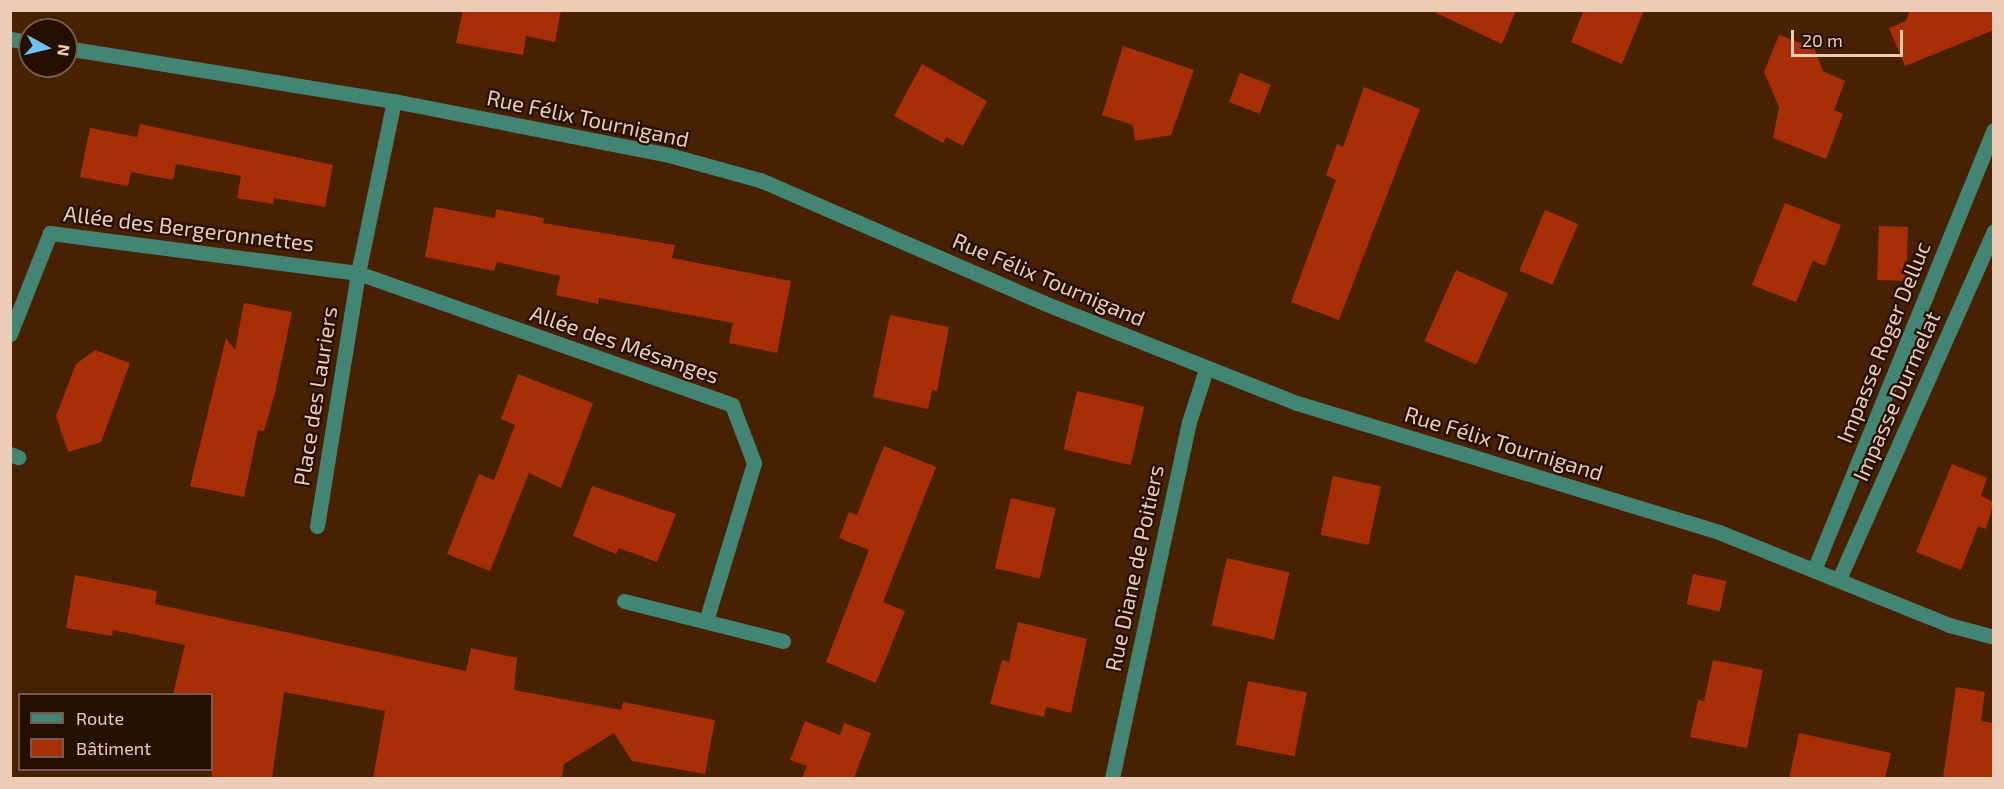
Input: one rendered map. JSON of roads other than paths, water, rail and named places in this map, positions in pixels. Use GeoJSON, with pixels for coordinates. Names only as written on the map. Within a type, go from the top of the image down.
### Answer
{"type":"FeatureCollection","features":[{"type":"Feature","properties":{"kind":"street","name":"Rue Félix Tournigand"},"geometry":{"type":"LineString","coordinates":[[78,50],[394,101],[669,155],[760,180],[1206,369],[1297,403],[1719,532],[1949,624],[1994,637]]}},
{"type":"Feature","properties":{"kind":"street","name":"Place des Lauriers"},"geometry":{"type":"LineString","coordinates":[[317,526],[358,273],[394,101]]}},
{"type":"Feature","properties":{"kind":"street","name":"Impasse Roger Delluc"},"geometry":{"type":"LineString","coordinates":[[1814,570],[1994,130]]}},
{"type":"Feature","properties":{"kind":"street","name":"Impasse Durmelat"},"geometry":{"type":"LineString","coordinates":[[1839,579],[1994,231]]}},
{"type":"Feature","properties":{"kind":"street","name":"Allée des Bergeronnettes"},"geometry":{"type":"LineString","coordinates":[[10,334],[50,233],[358,273]]}},
{"type":"Feature","properties":{"kind":"street","name":"Allée des Mésanges"},"geometry":{"type":"LineString","coordinates":[[358,273],[732,405],[754,463],[706,621]]}},
{"type":"Feature","properties":{"kind":"street","name":"Rue Diane de Poitiers"},"geometry":{"type":"LineString","coordinates":[[1112,778],[1189,422],[1206,369]]}},
{"type":"Feature","properties":{"kind":"street"},"geometry":{"type":"LineString","coordinates":[[624,601],[783,640]]}}]}
